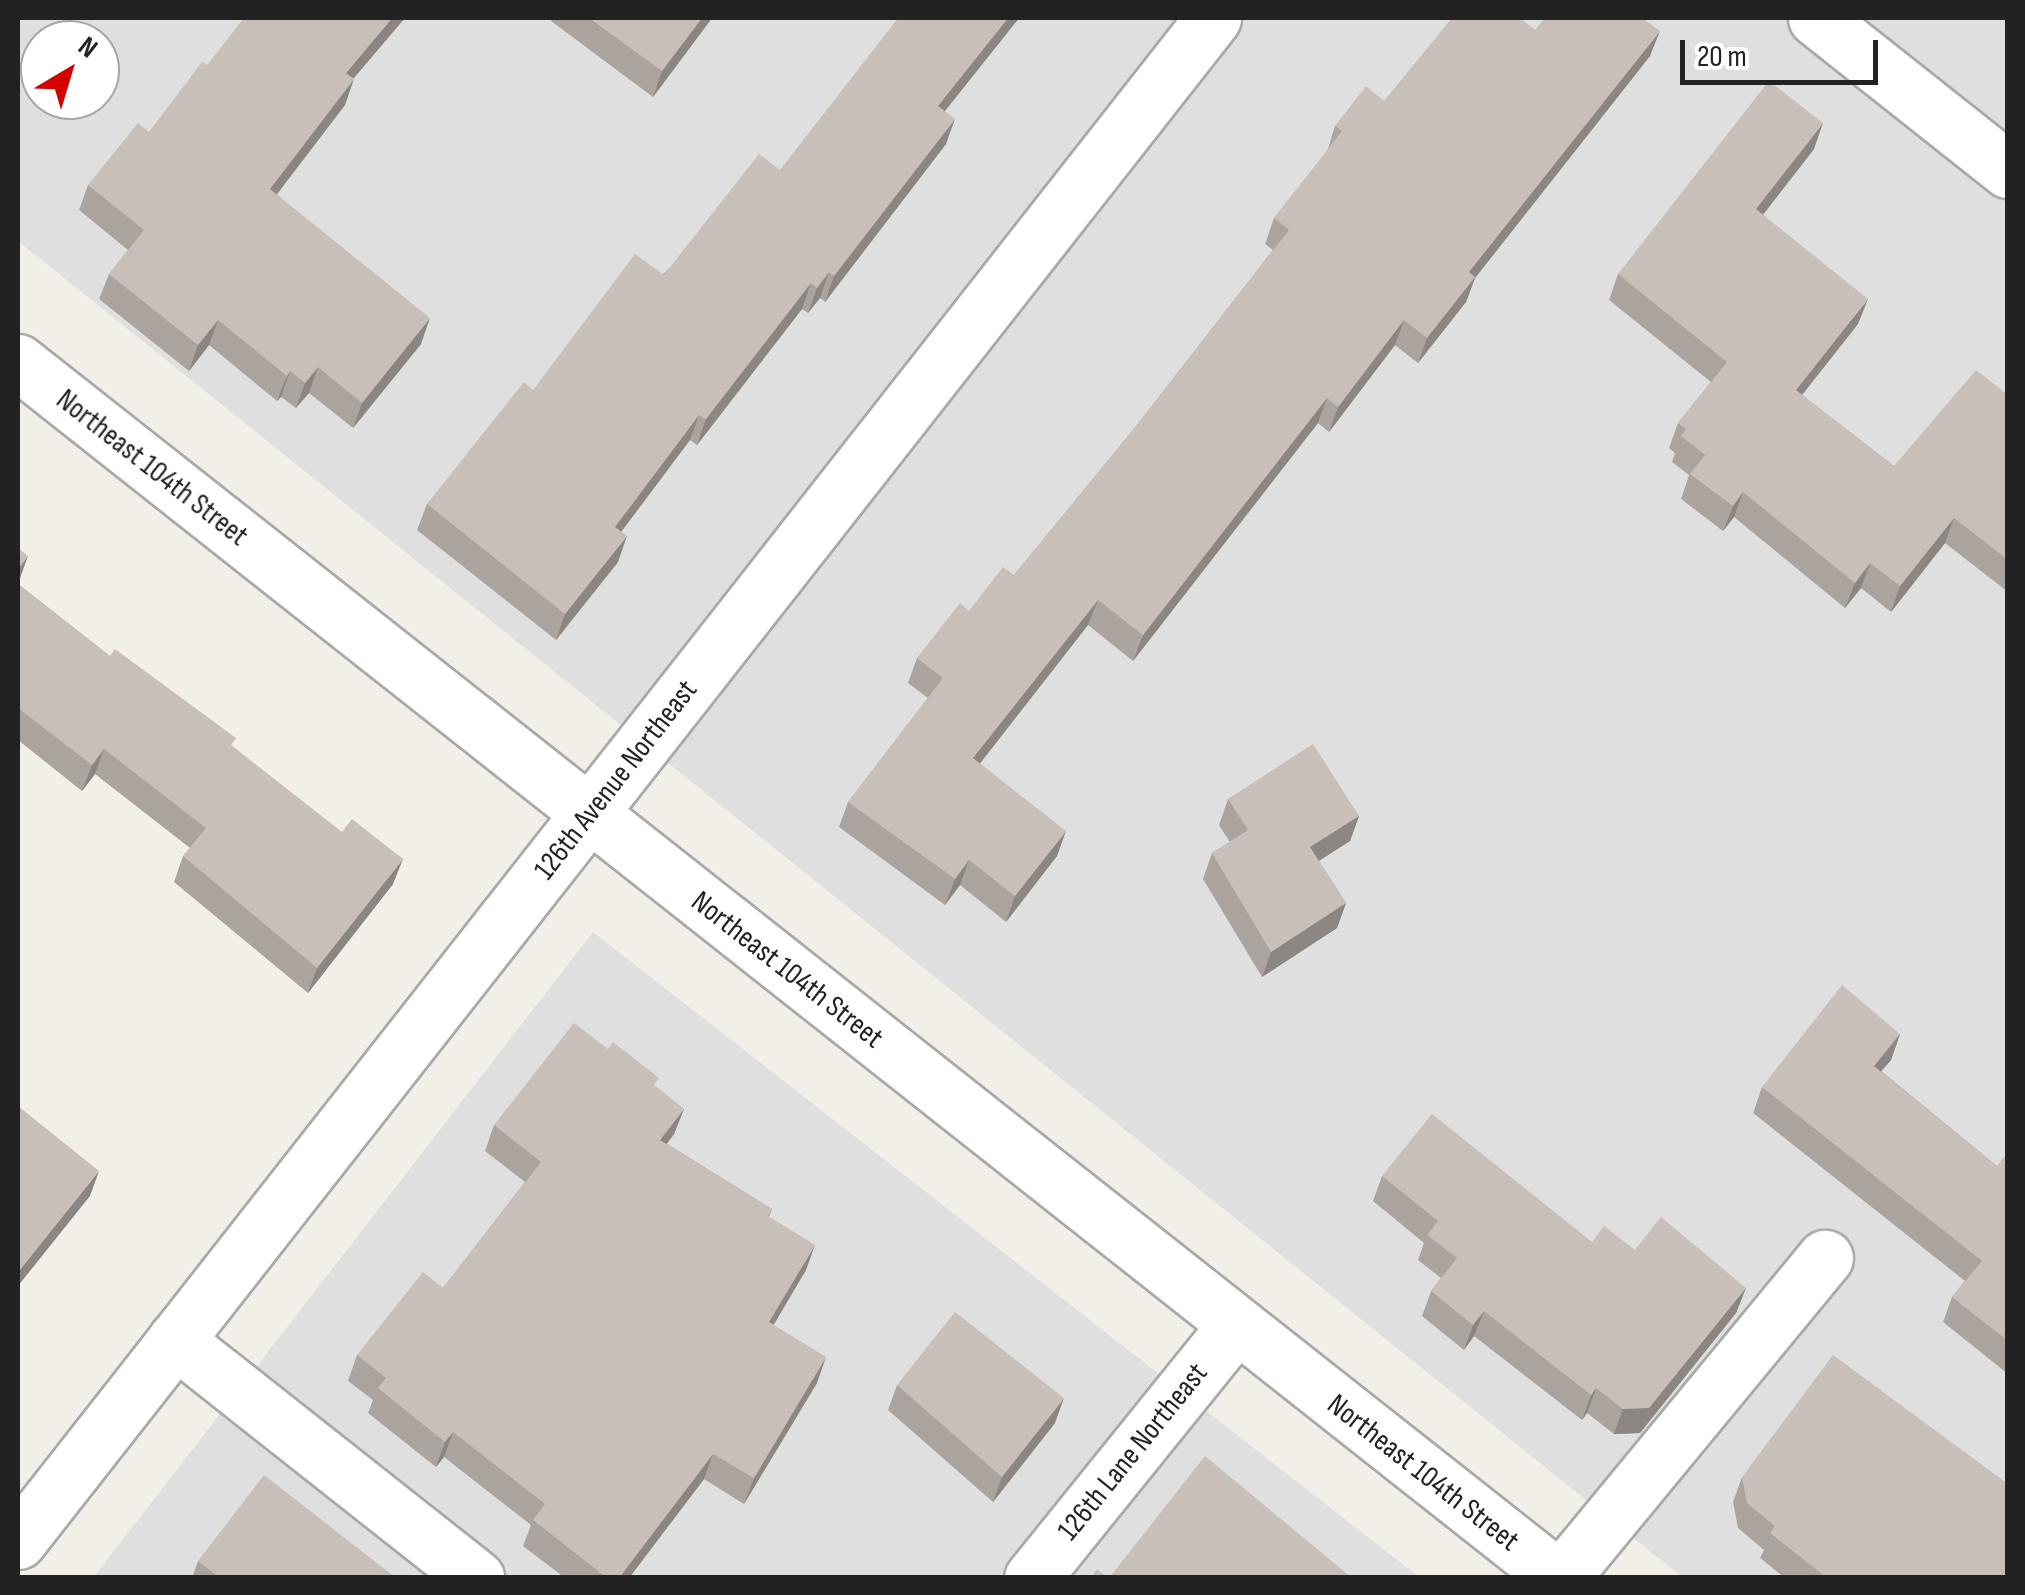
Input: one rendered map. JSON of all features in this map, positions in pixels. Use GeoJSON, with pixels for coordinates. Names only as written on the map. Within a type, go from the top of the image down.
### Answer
{"type":"FeatureCollection","features":[{"type":"Feature","properties":{"kind":"street","name":"126th Avenue Northeast"},"geometry":{"type":"LineString","coordinates":[[18,1541],[1213,18]]}},
{"type":"Feature","properties":{"kind":"street"},"geometry":{"type":"LineString","coordinates":[[1816,18],[2008,170]]}},
{"type":"Feature","properties":{"kind":"street","name":"Northeast 104th Street"},"geometry":{"type":"LineString","coordinates":[[18,362],[1235,1326],[1560,1578]]}},
{"type":"Feature","properties":{"kind":"street"},"geometry":{"type":"LineString","coordinates":[[1560,1578],[1826,1258]]}},
{"type":"Feature","properties":{"kind":"street","name":"126th Lane Northeast"},"geometry":{"type":"LineString","coordinates":[[1032,1578],[1235,1326]]}},
{"type":"Feature","properties":{"kind":"street"},"geometry":{"type":"LineString","coordinates":[[176,1340],[476,1578]]}},
{"type":"Feature","properties":{"kind":"shaded area"},"geometry":{"type":"Polygon","coordinates":[[[18,18],[2007,18],[2007,1577],[1682,1577],[18,241],[18,18]]]}},
{"type":"Feature","properties":{"kind":"shaded area"},"geometry":{"type":"Polygon","coordinates":[[[593,932],[1419,1577],[93,1578],[593,932]]]}},
{"type":"Feature","properties":{"kind":"building"},"geometry":{"type":"Polygon","coordinates":[[[244,18],[392,18],[346,73],[354,79],[270,189],[430,318],[362,403],[318,367],[305,383],[290,371],[287,376],[218,320],[198,345],[109,274],[144,230],[88,185],[138,123],[149,132],[202,62],[207,65],[244,18]]]}},
{"type":"Feature","properties":{"kind":"building"},"geometry":{"type":"Polygon","coordinates":[[[589,18],[702,18],[662,71],[589,18]]]}},
{"type":"Feature","properties":{"kind":"building"},"geometry":{"type":"Polygon","coordinates":[[[898,18],[1008,18],[938,106],[955,119],[834,276],[829,272],[817,288],[811,283],[706,419],[699,415],[615,527],[627,536],[565,614],[427,504],[524,382],[533,390],[635,254],[664,275],[759,154],[780,170],[898,18]]]}},
{"type":"Feature","properties":{"kind":"building"},"geometry":{"type":"Polygon","coordinates":[[[1452,18],[1520,18],[1535,30],[1545,18],[1642,18],[1660,31],[1469,272],[1475,277],[1427,338],[1404,320],[1338,407],[1327,398],[1143,635],[1098,600],[973,758],[1066,831],[1015,896],[969,860],[955,879],[848,802],[943,678],[917,658],[960,603],[969,611],[1003,567],[1014,575],[1137,425],[1289,230],[1274,218],[1342,131],[1335,126],[1366,86],[1384,101],[1452,18]]]}},
{"type":"Feature","properties":{"kind":"building"},"geometry":{"type":"Polygon","coordinates":[[[1769,81],[1823,123],[1756,209],[1868,299],[1796,390],[1894,466],[1976,370],[2008,395],[2008,560],[1954,518],[1900,586],[1870,563],[1855,583],[1743,492],[1733,506],[1690,474],[1705,455],[1681,436],[1686,429],[1678,423],[1727,362],[1618,274],[1769,81]]]}},
{"type":"Feature","properties":{"kind":"building"},"geometry":{"type":"Polygon","coordinates":[[[18,548],[28,556],[18,569],[18,548]]]}},
{"type":"Feature","properties":{"kind":"building"},"geometry":{"type":"Polygon","coordinates":[[[18,584],[110,656],[115,649],[236,738],[231,745],[342,832],[352,819],[403,859],[317,968],[183,856],[206,828],[104,749],[92,765],[18,708],[18,584]]]}},
{"type":"Feature","properties":{"kind":"building"},"geometry":{"type":"Polygon","coordinates":[[[1313,744],[1359,816],[1310,847],[1346,903],[1271,952],[1212,853],[1248,830],[1228,799],[1313,744]]]}},
{"type":"Feature","properties":{"kind":"building"},"geometry":{"type":"Polygon","coordinates":[[[1842,985],[1900,1034],[1874,1066],[1997,1166],[2008,1153],[2008,1341],[1952,1297],[1982,1261],[1762,1087],[1842,985]]]}},
{"type":"Feature","properties":{"kind":"building"},"geometry":{"type":"Polygon","coordinates":[[[574,1023],[608,1049],[613,1042],[659,1078],[654,1085],[684,1109],[660,1140],[772,1209],[768,1216],[815,1245],[769,1322],[826,1357],[754,1478],[713,1454],[619,1578],[607,1578],[533,1520],[545,1504],[453,1432],[445,1442],[378,1388],[386,1378],[357,1355],[423,1272],[443,1288],[541,1162],[494,1125],[574,1023]]]}},
{"type":"Feature","properties":{"kind":"building"},"geometry":{"type":"Polygon","coordinates":[[[18,1106],[99,1171],[18,1272],[18,1106]]]}},
{"type":"Feature","properties":{"kind":"building"},"geometry":{"type":"Polygon","coordinates":[[[1432,1114],[1592,1242],[1604,1226],[1635,1250],[1661,1217],[1746,1288],[1649,1408],[1623,1409],[1596,1388],[1591,1395],[1484,1311],[1473,1325],[1431,1291],[1457,1258],[1427,1235],[1438,1221],[1382,1176],[1432,1114]]]}},
{"type":"Feature","properties":{"kind":"building"},"geometry":{"type":"Polygon","coordinates":[[[955,1312],[1064,1398],[1002,1477],[897,1385],[955,1312]]]}},
{"type":"Feature","properties":{"kind":"building"},"geometry":{"type":"Polygon","coordinates":[[[1833,1355],[2008,1484],[2008,1578],[1827,1578],[1770,1533],[1775,1526],[1747,1503],[1742,1477],[1833,1355]]]}},
{"type":"Feature","properties":{"kind":"building"},"geometry":{"type":"Polygon","coordinates":[[[1205,1456],[1352,1578],[1109,1578],[1205,1456]]]}},
{"type":"Feature","properties":{"kind":"building"},"geometry":{"type":"Polygon","coordinates":[[[264,1475],[396,1578],[214,1578],[216,1575],[198,1561],[264,1475]]]}},
{"type":"Feature","properties":{"kind":"building"},"geometry":{"type":"Polygon","coordinates":[[[1097,1569],[1108,1578],[1091,1578],[1097,1569]]]}}]}
